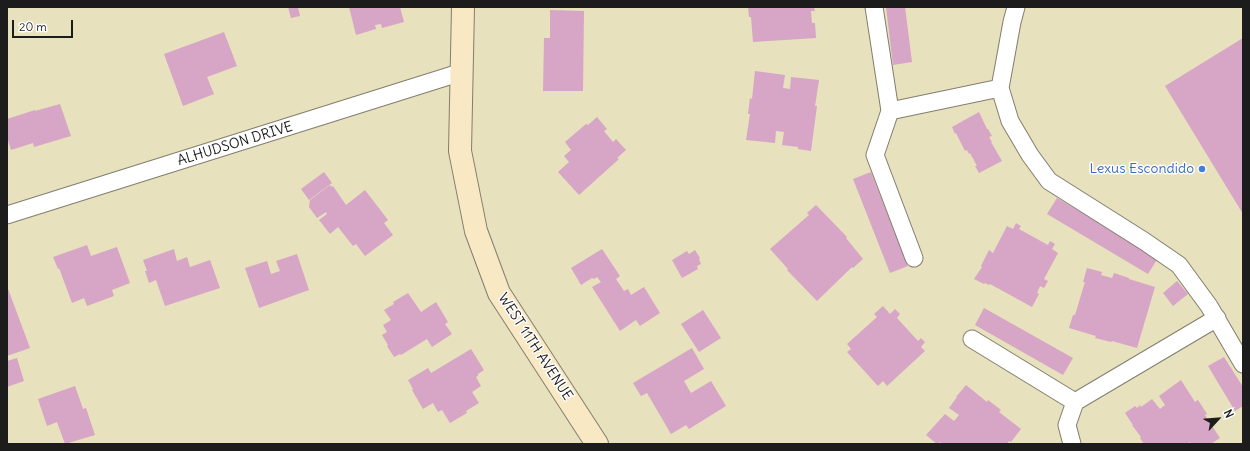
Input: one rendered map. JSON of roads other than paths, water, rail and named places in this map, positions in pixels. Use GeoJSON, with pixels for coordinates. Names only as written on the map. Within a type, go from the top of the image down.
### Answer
{"type":"FeatureCollection","features":[{"type":"Feature","properties":{"kind":"street","name":"WEST 11TH AVENUE"},"geometry":{"type":"LineString","coordinates":[[463,7],[460,151],[476,231],[499,293],[598,444]]}},
{"type":"Feature","properties":{"kind":"street"},"geometry":{"type":"LineString","coordinates":[[874,7],[890,111],[876,155],[914,258]]}},
{"type":"Feature","properties":{"kind":"street"},"geometry":{"type":"LineString","coordinates":[[1016,7],[1000,88],[1010,122],[1030,155],[1049,181],[1180,265],[1217,318],[1243,364]]}},
{"type":"Feature","properties":{"kind":"street","name":"ALHUDSON DRIVE"},"geometry":{"type":"LineString","coordinates":[[7,215],[462,72]]}},
{"type":"Feature","properties":{"kind":"street"},"geometry":{"type":"LineString","coordinates":[[890,111],[1000,88]]}},
{"type":"Feature","properties":{"kind":"street"},"geometry":{"type":"LineString","coordinates":[[1072,444],[1067,425],[1075,402],[1217,318]]}},
{"type":"Feature","properties":{"kind":"street"},"geometry":{"type":"LineString","coordinates":[[972,339],[1075,402]]}},
{"type":"Feature","properties":{"kind":"place","name":"Lexus Escondido"},"geometry":{"type":"Point","coordinates":[1202,169]}}]}
